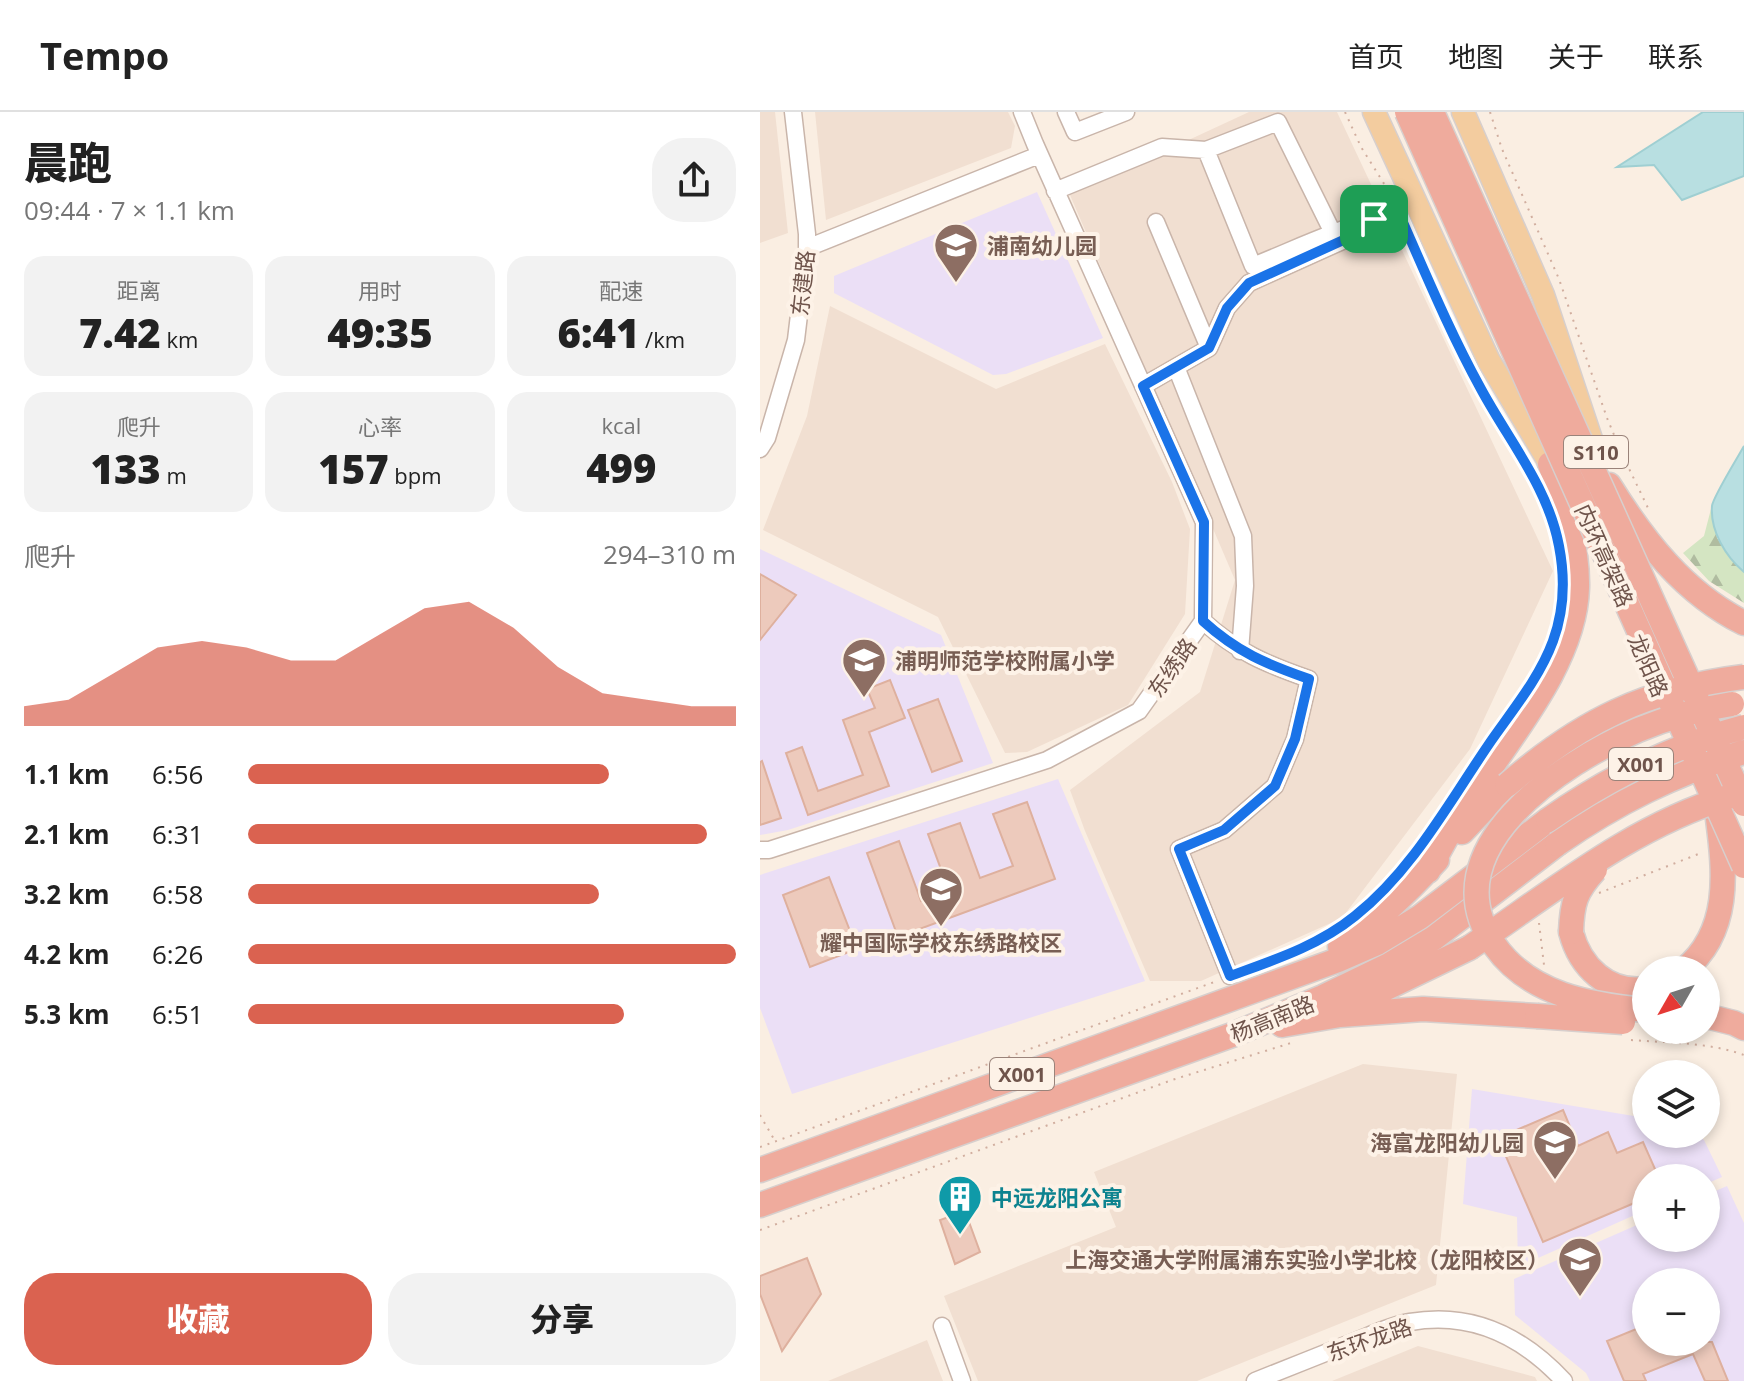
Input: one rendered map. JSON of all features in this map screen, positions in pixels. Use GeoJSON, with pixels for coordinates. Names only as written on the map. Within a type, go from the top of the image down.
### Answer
{"type":"FeatureCollection","features":[{"type":"Feature","properties":{"kind":"highway","name":"内环高架路"},"geometry":{"type":"LineString","coordinates":[[1407,112],[1744,866]]}},
{"type":"Feature","properties":{"kind":"highway","name":"内环高架路"},"geometry":{"type":"LineString","coordinates":[[1432,112],[1744,804]]}},
{"type":"Feature","properties":{"kind":"highway"},"geometry":{"type":"LineString","coordinates":[[1428,871],[1471,796],[1542,691],[1567,640],[1577,591],[1572,533],[1543,473]]}},
{"type":"Feature","properties":{"kind":"highway"},"geometry":{"type":"LineString","coordinates":[[1609,485],[1629,517],[1673,570],[1697,594],[1744,623]]}},
{"type":"Feature","properties":{"kind":"highway"},"geometry":{"type":"LineString","coordinates":[[1284,978],[1340,946],[1392,908],[1507,785],[1556,745],[1605,716],[1649,697],[1744,677]]}},
{"type":"Feature","properties":{"kind":"highway"},"geometry":{"type":"LineString","coordinates":[[1632,1009],[1570,997],[1545,988],[1520,973],[1502,956],[1487,934],[1479,912],[1479,869],[1489,845],[1507,819],[1574,763],[1617,739],[1667,719],[1697,710],[1744,703]]}},
{"type":"Feature","properties":{"kind":"highway","name":"杨高南路"},"geometry":{"type":"LineString","coordinates":[[760,1170],[1338,960],[1377,943],[1453,893],[1574,802],[1629,770],[1706,738],[1744,727]]}},
{"type":"Feature","properties":{"kind":"highway","name":"杨高南路"},"geometry":{"type":"LineString","coordinates":[[760,1205],[1232,1035],[1323,997],[1434,938],[1605,811],[1648,789],[1744,752]]}},
{"type":"Feature","properties":{"kind":"highway"},"geometry":{"type":"LineString","coordinates":[[1232,1035],[1374,994],[1469,948],[1668,819],[1744,789]]}},
{"type":"Feature","properties":{"kind":"highway"},"geometry":{"type":"LineString","coordinates":[[1699,956],[1716,925],[1723,882],[1718,819]]}},
{"type":"Feature","properties":{"kind":"highway"},"geometry":{"type":"LineString","coordinates":[[1629,842],[1595,870],[1579,889],[1572,908],[1571,932],[1580,956],[1589,969],[1603,981],[1632,989]]}},
{"type":"Feature","properties":{"kind":"highway"},"geometry":{"type":"LineString","coordinates":[[1232,1035],[1388,1010],[1459,1010],[1537,1016],[1632,1031]]}},
{"type":"Feature","properties":{"kind":"highway"},"geometry":{"type":"LineString","coordinates":[[1720,1020],[1744,1028]]}},
{"type":"Feature","properties":{"kind":"highway"},"geometry":{"type":"LineString","coordinates":[[1720,1032],[1744,1036]]}},
{"type":"Feature","properties":{"kind":"main road","name":"龙阳路"},"geometry":{"type":"LineString","coordinates":[[1374,112],[1403,198],[1489,361],[1543,473],[1579,515],[1744,878]]}},
{"type":"Feature","properties":{"kind":"main road","name":"龙阳路"},"geometry":{"type":"LineString","coordinates":[[1463,112],[1543,295],[1578,404],[1609,485],[1744,789]]}},
{"type":"Feature","properties":{"kind":"street","name":"东建路"},"geometry":{"type":"LineString","coordinates":[[760,449],[767,438],[796,340],[807,248],[793,112]]}},
{"type":"Feature","properties":{"kind":"street","name":"东绣路"},"geometry":{"type":"LineString","coordinates":[[760,850],[769,850],[1047,760],[1139,711],[1203,621],[1204,522],[1022,112]]}},
{"type":"Feature","properties":{"kind":"street"},"geometry":{"type":"LineString","coordinates":[[1066,112],[1075,132],[1126,112]]}},
{"type":"Feature","properties":{"kind":"street"},"geometry":{"type":"LineString","coordinates":[[1055,191],[1162,147],[1206,150],[1278,122],[1333,233]]}},
{"type":"Feature","properties":{"kind":"street"},"geometry":{"type":"LineString","coordinates":[[1206,150],[1253,266],[1374,219]]}},
{"type":"Feature","properties":{"kind":"street"},"geometry":{"type":"LineString","coordinates":[[807,248],[1039,155]]}},
{"type":"Feature","properties":{"kind":"street"},"geometry":{"type":"LineString","coordinates":[[1143,386],[1209,348],[1227,308],[1249,283],[1361,232],[1403,198]]}},
{"type":"Feature","properties":{"kind":"street"},"geometry":{"type":"LineString","coordinates":[[1156,222],[1209,348]]}},
{"type":"Feature","properties":{"kind":"street"},"geometry":{"type":"LineString","coordinates":[[1176,367],[1243,536],[1245,586],[1240,651]]}},
{"type":"Feature","properties":{"kind":"street"},"geometry":{"type":"LineString","coordinates":[[1203,621],[1240,651],[1309,679],[1295,739],[1275,786],[1224,830],[1179,849],[1230,976]]}},
{"type":"Feature","properties":{"kind":"street","name":"东环龙路"},"geometry":{"type":"LineString","coordinates":[[1255,1381],[1386,1329],[1410,1322],[1438,1320],[1467,1322],[1521,1343],[1544,1360],[1564,1381]]}},
{"type":"Feature","properties":{"kind":"street"},"geometry":{"type":"LineString","coordinates":[[942,1326],[962,1381]]}},
{"type":"Feature","properties":{"kind":"path"},"geometry":{"type":"LineString","coordinates":[[1345,112],[1361,147],[1386,185],[1403,198],[1471,371],[1543,473]]}},
{"type":"Feature","properties":{"kind":"path"},"geometry":{"type":"LineString","coordinates":[[1490,112],[1502,149],[1559,279],[1607,418],[1649,511]]}},
{"type":"Feature","properties":{"kind":"path"},"geometry":{"type":"LineString","coordinates":[[1401,871],[1423,842]]}},
{"type":"Feature","properties":{"kind":"path"},"geometry":{"type":"LineString","coordinates":[[1597,894],[1699,854]]}},
{"type":"Feature","properties":{"kind":"path"},"geometry":{"type":"LineString","coordinates":[[760,1147],[1230,976],[1309,946],[1334,932]]}},
{"type":"Feature","properties":{"kind":"path"},"geometry":{"type":"LineString","coordinates":[[760,1230],[1172,1080],[1300,1041]]}},
{"type":"Feature","properties":{"kind":"path"},"geometry":{"type":"LineString","coordinates":[[1697,1044],[1744,1055]]}},
{"type":"Feature","properties":{"kind":"path"},"geometry":{"type":"LineString","coordinates":[[760,1115],[775,1142]]}},
{"type":"Feature","properties":{"kind":"shaded area"},"geometry":{"type":"Polygon","coordinates":[[[760,112],[775,112],[788,233],[760,243],[760,112]]]}},
{"type":"Feature","properties":{"kind":"shaded area"},"geometry":{"type":"Polygon","coordinates":[[[815,112],[1008,112],[1015,126],[1011,148],[826,220],[815,112]]]}},
{"type":"Feature","properties":{"kind":"shaded area"},"geometry":{"type":"Polygon","coordinates":[[[1249,112],[1337,112],[1553,571],[1470,749],[1342,918],[1201,981],[1150,981],[1070,790],[1200,692],[1235,580],[1070,195],[1249,112]]]}},
{"type":"Feature","properties":{"kind":"shaded area","name":"浦南幼儿园"},"geometry":{"type":"Polygon","coordinates":[[[1037,192],[1103,338],[1006,374],[993,375],[834,293],[834,276],[1037,192]]]}},
{"type":"Feature","properties":{"kind":"shaded area"},"geometry":{"type":"Polygon","coordinates":[[[830,306],[996,389],[1105,344],[1172,482],[1190,529],[1185,614],[1128,705],[1027,752],[1005,753],[938,617],[763,530],[807,416],[830,306]]]}},
{"type":"Feature","properties":{"kind":"shaded area","name":"浦明师范学校附属小学"},"geometry":{"type":"Polygon","coordinates":[[[760,549],[941,635],[993,763],[788,830],[760,835],[760,549]]]}},
{"type":"Feature","properties":{"kind":"shaded area","name":"耀中国际学校东绣路校区"},"geometry":{"type":"Polygon","coordinates":[[[1058,779],[1145,981],[792,1094],[760,1008],[760,875],[1058,779]]]}},
{"type":"Feature","properties":{"kind":"shaded area"},"geometry":{"type":"Polygon","coordinates":[[[1363,1064],[1457,1074],[1436,1285],[1197,1381],[978,1381],[944,1296],[1116,1227],[1094,1172],[1363,1064]]]}},
{"type":"Feature","properties":{"kind":"shaded area","name":"海富龙阳幼儿园"},"geometry":{"type":"Polygon","coordinates":[[[1472,1089],[1632,1116],[1632,1148],[1708,1148],[1716,1164],[1632,1164],[1632,1216],[1518,1267],[1517,1217],[1463,1204],[1472,1089]]]}},
{"type":"Feature","properties":{"kind":"shaded area","name":"上海交通大学附属浦东实验小学北校（龙阳校区）"},"geometry":{"type":"Polygon","coordinates":[[[1727,1186],[1744,1223],[1744,1381],[1590,1381],[1586,1373],[1515,1315],[1514,1279],[1632,1227],[1632,1252],[1720,1252],[1720,1189],[1727,1186]]]}},
{"type":"Feature","properties":{"kind":"shaded area"},"geometry":{"type":"Polygon","coordinates":[[[927,1340],[943,1381],[828,1381],[927,1340]]]}},
{"type":"Feature","properties":{"kind":"shaded area"},"geometry":{"type":"Polygon","coordinates":[[[1418,1346],[1535,1377],[1537,1381],[1332,1381],[1418,1346]]]}},
{"type":"Feature","properties":{"kind":"green space"},"geometry":{"type":"Polygon","coordinates":[[[1712,505],[1717,538],[1744,572],[1744,603],[1709,581],[1683,553],[1704,536],[1712,505]]]}},
{"type":"Feature","properties":{"kind":"water"},"geometry":{"type":"Polygon","coordinates":[[[1703,112],[1744,112],[1744,176],[1682,200],[1654,165],[1617,167],[1703,112]]]}},
{"type":"Feature","properties":{"kind":"water"},"geometry":{"type":"Polygon","coordinates":[[[1744,446],[1744,572],[1720,543],[1712,506],[1744,446]]]}},
{"type":"Feature","properties":{"kind":"building"},"geometry":{"type":"Polygon","coordinates":[[[760,574],[796,595],[760,640],[760,574]]]}},
{"type":"Feature","properties":{"kind":"building"},"geometry":{"type":"Polygon","coordinates":[[[890,680],[905,718],[869,732],[889,786],[808,815],[786,753],[802,747],[818,791],[863,775],[843,720],[875,708],[867,689],[890,680]]]}},
{"type":"Feature","properties":{"kind":"building"},"geometry":{"type":"Polygon","coordinates":[[[938,699],[962,761],[932,772],[908,710],[938,699]]]}},
{"type":"Feature","properties":{"kind":"building"},"geometry":{"type":"Polygon","coordinates":[[[760,762],[781,818],[760,825],[760,762]]]}},
{"type":"Feature","properties":{"kind":"building"},"geometry":{"type":"Polygon","coordinates":[[[1027,802],[1055,879],[898,937],[867,853],[899,841],[921,901],[949,891],[928,834],[960,823],[980,878],[1013,866],[993,814],[1027,802]]]}},
{"type":"Feature","properties":{"kind":"building"},"geometry":{"type":"Polygon","coordinates":[[[829,877],[857,949],[810,967],[783,895],[829,877]]]}},
{"type":"Feature","properties":{"kind":"building"},"geometry":{"type":"Polygon","coordinates":[[[1563,1110],[1578,1146],[1608,1132],[1617,1153],[1632,1147],[1646,1148],[1653,1164],[1632,1164],[1632,1204],[1543,1242],[1498,1138],[1563,1110]]]}},
{"type":"Feature","properties":{"kind":"building","name":"中远龙阳公寓"},"geometry":{"type":"Polygon","coordinates":[[[965,1211],[980,1252],[955,1264],[940,1220],[965,1211]]]}},
{"type":"Feature","properties":{"kind":"building"},"geometry":{"type":"Polygon","coordinates":[[[807,1258],[821,1294],[782,1351],[760,1294],[760,1276],[807,1258]]]}},
{"type":"Feature","properties":{"kind":"building"},"geometry":{"type":"Polygon","coordinates":[[[1632,1331],[1632,1356],[1688,1356],[1643,1374],[1646,1381],[1624,1381],[1607,1341],[1632,1331]]]}},
{"type":"Feature","properties":{"kind":"building"},"geometry":{"type":"Polygon","coordinates":[[[1694,1356],[1718,1356],[1728,1381],[1705,1381],[1694,1356]]]}},
{"type":"Feature","properties":{"kind":"place","name":"浦南幼儿园"},"geometry":{"type":"Point","coordinates":[956,284]}},
{"type":"Feature","properties":{"kind":"place","name":"浦明师范学校附属小学"},"geometry":{"type":"Point","coordinates":[864,699]}},
{"type":"Feature","properties":{"kind":"place","name":"耀中国际学校东绣路校区"},"geometry":{"type":"Point","coordinates":[941,928]}},
{"type":"Feature","properties":{"kind":"place","name":"海富龙阳幼儿园"},"geometry":{"type":"Point","coordinates":[1555,1181]}},
{"type":"Feature","properties":{"kind":"place","name":"中远龙阳公寓"},"geometry":{"type":"Point","coordinates":[960,1236]}},
{"type":"Feature","properties":{"kind":"place","name":"上海交通大学附属浦东实验小学北校（龙阳校区）"},"geometry":{"type":"Point","coordinates":[1580,1298]}},
{"type":"Feature","properties":{"kind":"route"},"geometry":{"type":"LineString","coordinates":[[1394,202],[1471,371],[1543,495],[1560,547],[1563,598],[1559,622],[1552,643],[1527,688],[1415,853],[1376,899],[1334,932],[1309,946],[1230,976],[1179,849],[1224,830],[1275,786],[1295,739],[1309,679],[1240,651],[1203,621],[1204,522],[1143,386],[1209,348],[1227,308],[1249,283],[1361,232],[1374,219],[1394,202]]}}]}
